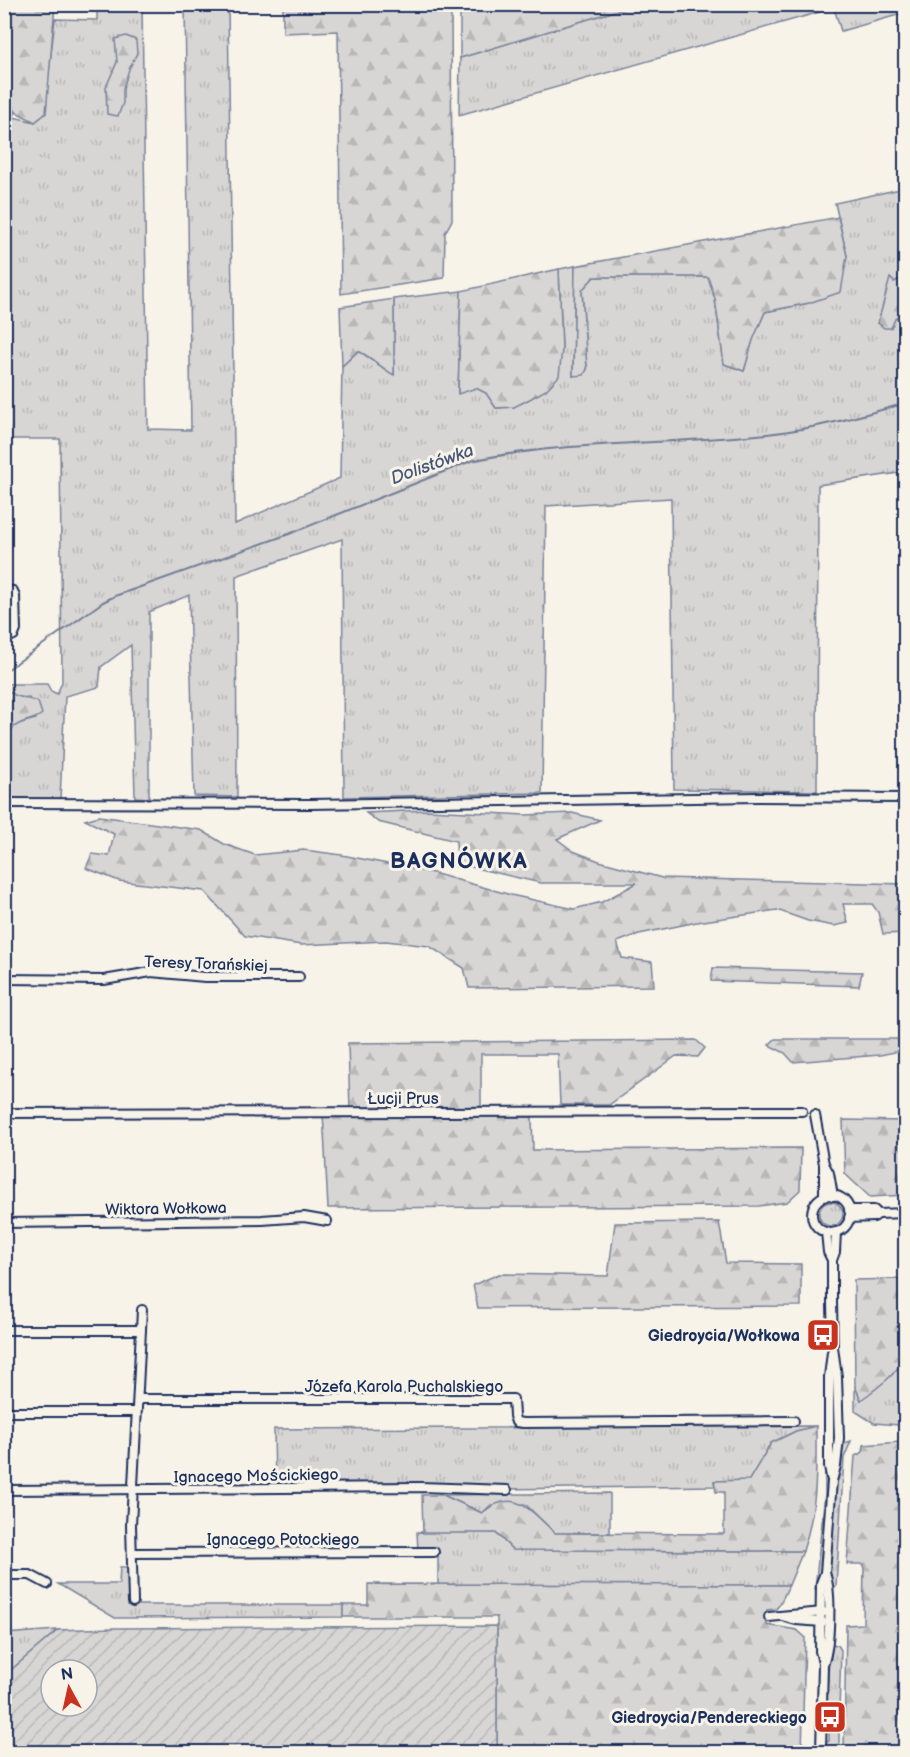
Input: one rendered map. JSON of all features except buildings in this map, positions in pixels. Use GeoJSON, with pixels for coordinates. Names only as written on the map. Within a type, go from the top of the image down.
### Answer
{"type":"FeatureCollection","features":[{"type":"Feature","properties":{"kind":"street"},"geometry":{"type":"LineString","coordinates":[[4,590],[13,591],[15,596],[16,630],[14,635],[4,639]]}},
{"type":"Feature","properties":{"kind":"street"},"geometry":{"type":"LineString","coordinates":[[4,803],[310,804],[780,796],[906,798]]}},
{"type":"Feature","properties":{"kind":"street","name":"Teresy Torańskiej"},"geometry":{"type":"LineString","coordinates":[[4,979],[104,980],[151,972],[205,977],[299,977]]}},
{"type":"Feature","properties":{"kind":"street","name":"Łucji Prus"},"geometry":{"type":"LineString","coordinates":[[4,1113],[802,1111]]}},
{"type":"Feature","properties":{"kind":"street"},"geometry":{"type":"LineString","coordinates":[[815,1115],[824,1164],[824,1197]]}},
{"type":"Feature","properties":{"kind":"street"},"geometry":{"type":"LineString","coordinates":[[824,1164],[829,1173],[834,1196]]}},
{"type":"Feature","properties":{"kind":"street"},"geometry":{"type":"LineString","coordinates":[[834,1196],[844,1200],[849,1214],[845,1227],[836,1232],[826,1232],[818,1227],[813,1216],[816,1204],[824,1197],[834,1196]]}},
{"type":"Feature","properties":{"kind":"street"},"geometry":{"type":"LineString","coordinates":[[849,1214],[874,1210],[878,1214],[906,1214]]}},
{"type":"Feature","properties":{"kind":"street","name":"Wiktora Wołkowa"},"geometry":{"type":"LineString","coordinates":[[4,1223],[262,1220],[304,1217],[327,1221]]}},
{"type":"Feature","properties":{"kind":"street"},"geometry":{"type":"LineString","coordinates":[[821,1752],[823,1663],[827,1652],[824,1612],[829,1589],[825,1573],[832,1481],[829,1466],[834,1434],[829,1371],[833,1347],[831,1260],[826,1232]]}},
{"type":"Feature","properties":{"kind":"street"},"geometry":{"type":"LineString","coordinates":[[831,1260],[835,1252],[836,1232]]}},
{"type":"Feature","properties":{"kind":"street"},"geometry":{"type":"LineString","coordinates":[[133,1602],[133,1490],[142,1310]]}},
{"type":"Feature","properties":{"kind":"street"},"geometry":{"type":"LineString","coordinates":[[4,1330],[141,1330]]}},
{"type":"Feature","properties":{"kind":"street","name":"Józefa Karola Puchalskiego"},"geometry":{"type":"LineString","coordinates":[[138,1399],[513,1399],[516,1422],[523,1423],[794,1421]]}},
{"type":"Feature","properties":{"kind":"street"},"geometry":{"type":"LineString","coordinates":[[4,1412],[136,1412]]}},
{"type":"Feature","properties":{"kind":"street","name":"Ignacego Mościckiego"},"geometry":{"type":"LineString","coordinates":[[4,1490],[421,1487],[507,1490]]}},
{"type":"Feature","properties":{"kind":"street","name":"Ignacego Potockiego"},"geometry":{"type":"LineString","coordinates":[[132,1553],[434,1552]]}},
{"type":"Feature","properties":{"kind":"street"},"geometry":{"type":"LineString","coordinates":[[4,1575],[30,1575],[47,1584]]}},
{"type":"Feature","properties":{"kind":"street"},"geometry":{"type":"LineString","coordinates":[[769,1617],[824,1612]]}},
{"type":"Feature","properties":{"kind":"street"},"geometry":{"type":"LineString","coordinates":[[785,1617],[824,1622]]}},
{"type":"Feature","properties":{"kind":"green space"},"geometry":{"type":"Polygon","coordinates":[[[5,4],[55,5],[46,113],[35,122],[16,112],[5,95],[5,4]]]}},
{"type":"Feature","properties":{"kind":"green space"},"geometry":{"type":"Polygon","coordinates":[[[460,4],[635,4],[635,5],[460,58],[460,4]]]}},
{"type":"Feature","properties":{"kind":"green space"},"geometry":{"type":"Polygon","coordinates":[[[803,4],[807,8],[820,4],[905,5],[905,13],[841,31],[834,8],[459,115],[460,58],[635,5],[803,4]]]}},
{"type":"Feature","properties":{"kind":"green space"},"geometry":{"type":"Polygon","coordinates":[[[97,5],[142,5],[148,429],[191,430],[185,5],[228,5],[235,524],[340,478],[342,366],[358,351],[394,374],[394,299],[461,291],[458,393],[476,388],[486,393],[496,408],[514,407],[562,350],[559,269],[575,266],[573,376],[587,369],[582,290],[594,277],[709,277],[715,299],[724,364],[744,371],[753,339],[765,312],[809,303],[847,256],[835,203],[905,188],[905,277],[894,282],[891,279],[878,323],[895,319],[905,309],[905,472],[818,485],[817,791],[674,789],[671,498],[546,506],[542,793],[344,797],[342,539],[236,576],[237,797],[194,796],[189,595],[149,612],[149,798],[135,797],[131,645],[101,667],[99,687],[65,696],[60,799],[5,800],[4,762],[10,733],[19,724],[36,719],[29,698],[14,695],[5,684],[47,684],[51,691],[57,694],[62,682],[60,439],[5,439],[4,95],[16,112],[13,117],[35,122],[46,113],[55,19],[97,20],[97,5]]]}},
{"type":"Feature","properties":{"kind":"green space"},"geometry":{"type":"Polygon","coordinates":[[[283,5],[451,5],[452,220],[445,233],[444,278],[341,294],[338,31],[283,33],[283,5]]]}},
{"type":"Feature","properties":{"kind":"green space"},"geometry":{"type":"Polygon","coordinates":[[[126,36],[136,40],[137,53],[129,69],[123,89],[123,103],[118,116],[107,114],[106,87],[117,62],[115,39],[126,36]]]}},
{"type":"Feature","properties":{"kind":"green space"},"geometry":{"type":"Polygon","coordinates":[[[838,217],[847,256],[841,292],[809,303],[765,312],[753,340],[744,371],[724,364],[715,299],[708,277],[594,277],[582,290],[587,369],[584,375],[573,376],[575,266],[838,217]]]}},
{"type":"Feature","properties":{"kind":"green space"},"geometry":{"type":"Polygon","coordinates":[[[559,269],[562,350],[559,376],[546,390],[514,407],[496,408],[486,393],[476,388],[458,394],[461,291],[559,269]]]}},
{"type":"Feature","properties":{"kind":"green space"},"geometry":{"type":"Polygon","coordinates":[[[905,277],[905,309],[895,319],[891,328],[884,328],[878,323],[890,278],[894,282],[905,277]]]}},
{"type":"Feature","properties":{"kind":"green space"},"geometry":{"type":"Polygon","coordinates":[[[394,299],[394,375],[358,351],[342,366],[340,307],[394,299]]]}},
{"type":"Feature","properties":{"kind":"green space"},"geometry":{"type":"Polygon","coordinates":[[[5,685],[11,693],[38,702],[42,714],[14,727],[9,733],[5,746],[5,685]]]}},
{"type":"Feature","properties":{"kind":"green space"},"geometry":{"type":"Polygon","coordinates":[[[427,810],[525,815],[572,813],[600,820],[557,839],[573,851],[599,861],[662,878],[905,884],[905,933],[883,934],[878,912],[872,904],[843,904],[848,923],[834,926],[808,921],[777,910],[697,922],[639,934],[617,942],[622,958],[652,962],[654,986],[469,988],[464,968],[429,946],[386,941],[301,945],[245,936],[204,891],[119,881],[86,868],[92,854],[109,856],[114,834],[85,820],[99,816],[201,830],[224,844],[255,855],[304,850],[342,855],[433,873],[511,895],[574,909],[602,902],[637,883],[541,883],[457,864],[456,841],[378,822],[366,813],[427,810]]]}},
{"type":"Feature","properties":{"kind":"green space"},"geometry":{"type":"Polygon","coordinates":[[[713,968],[862,972],[859,986],[711,981],[713,968]]]}},
{"type":"Feature","properties":{"kind":"green space"},"geometry":{"type":"Polygon","coordinates":[[[775,1039],[905,1039],[905,1050],[880,1055],[793,1062],[785,1053],[769,1045],[775,1039]]]}},
{"type":"Feature","properties":{"kind":"green space"},"geometry":{"type":"Polygon","coordinates":[[[696,1040],[705,1048],[698,1057],[676,1056],[609,1105],[560,1105],[558,1054],[481,1054],[481,1116],[532,1117],[533,1150],[801,1148],[800,1190],[787,1202],[759,1206],[328,1208],[323,1112],[350,1111],[348,1043],[696,1040]]]}},
{"type":"Feature","properties":{"kind":"green space"},"geometry":{"type":"Polygon","coordinates":[[[843,1120],[905,1121],[905,1195],[870,1197],[845,1174],[843,1120]]]}},
{"type":"Feature","properties":{"kind":"green space"},"geometry":{"type":"Polygon","coordinates":[[[831,1202],[836,1203],[842,1209],[842,1219],[836,1225],[831,1226],[826,1225],[820,1219],[819,1214],[820,1209],[826,1203],[831,1202]]]}},
{"type":"Feature","properties":{"kind":"green space"},"geometry":{"type":"Polygon","coordinates":[[[719,1222],[726,1263],[801,1264],[801,1306],[478,1308],[473,1285],[499,1274],[608,1276],[615,1223],[719,1222]]]}},
{"type":"Feature","properties":{"kind":"green space"},"geometry":{"type":"Polygon","coordinates":[[[905,1279],[906,1352],[899,1367],[861,1400],[855,1386],[854,1280],[905,1279]]]}},
{"type":"Feature","properties":{"kind":"green space"},"geometry":{"type":"Polygon","coordinates":[[[905,1352],[905,1442],[900,1442],[899,1425],[874,1423],[855,1411],[855,1386],[861,1400],[903,1361],[905,1352]]]}},
{"type":"Feature","properties":{"kind":"green space"},"geometry":{"type":"Polygon","coordinates":[[[824,1409],[826,1411],[827,1495],[819,1590],[815,1589],[825,1493],[824,1409]]]}},
{"type":"Feature","properties":{"kind":"green space"},"geometry":{"type":"Polygon","coordinates":[[[816,1426],[796,1431],[771,1443],[749,1481],[714,1481],[715,1486],[496,1489],[275,1486],[274,1429],[816,1426]]]}},
{"type":"Feature","properties":{"kind":"green space"},"geometry":{"type":"Polygon","coordinates":[[[816,1426],[814,1504],[803,1551],[513,1550],[496,1533],[423,1533],[422,1495],[443,1495],[482,1513],[504,1502],[522,1505],[555,1533],[724,1534],[724,1492],[716,1492],[714,1481],[749,1480],[771,1443],[796,1431],[816,1426]]]}},
{"type":"Feature","properties":{"kind":"green space"},"geometry":{"type":"Polygon","coordinates":[[[851,1441],[844,1458],[836,1586],[831,1590],[830,1558],[834,1493],[840,1451],[845,1443],[851,1441]]]}},
{"type":"Feature","properties":{"kind":"green space"},"geometry":{"type":"Polygon","coordinates":[[[906,1442],[905,1752],[844,1752],[846,1625],[863,1624],[864,1564],[847,1564],[855,1456],[863,1452],[864,1445],[906,1442]]]}},
{"type":"Feature","properties":{"kind":"green space"},"geometry":{"type":"Polygon","coordinates":[[[610,1493],[610,1533],[555,1533],[525,1504],[491,1505],[482,1513],[443,1495],[610,1493]]]}},
{"type":"Feature","properties":{"kind":"green space"},"geometry":{"type":"Polygon","coordinates":[[[417,1532],[496,1533],[513,1550],[803,1551],[789,1585],[438,1585],[438,1550],[418,1550],[417,1532]]]}},
{"type":"Feature","properties":{"kind":"green space"},"geometry":{"type":"Polygon","coordinates":[[[120,1567],[136,1567],[136,1605],[343,1605],[343,1617],[115,1618],[58,1584],[119,1584],[120,1567]]]}},
{"type":"Feature","properties":{"kind":"green space"},"geometry":{"type":"Polygon","coordinates":[[[368,1584],[789,1585],[776,1609],[767,1610],[767,1625],[797,1630],[805,1637],[802,1752],[497,1752],[497,1617],[343,1617],[343,1605],[368,1605],[368,1584]]]}},
{"type":"Feature","properties":{"kind":"green space"},"geometry":{"type":"Polygon","coordinates":[[[497,1626],[497,1752],[5,1752],[5,1675],[58,1630],[497,1626]]]}},
{"type":"Feature","properties":{"kind":"green space"},"geometry":{"type":"Polygon","coordinates":[[[58,1630],[5,1675],[5,1634],[58,1630]]]}},
{"type":"Feature","properties":{"kind":"green space"},"geometry":{"type":"Polygon","coordinates":[[[830,1644],[838,1645],[841,1650],[839,1710],[826,1709],[830,1644]]]}},
{"type":"Feature","properties":{"kind":"green space"},"geometry":{"type":"Polygon","coordinates":[[[829,1732],[839,1732],[839,1752],[826,1752],[829,1732]]]}},
{"type":"Feature","properties":{"kind":"waterway","name":"Dolistówka"},"geometry":{"type":"LineString","coordinates":[[4,672],[103,602],[115,596],[289,534],[471,461],[544,449],[785,432],[837,422],[906,403]]}},
{"type":"Feature","properties":{"kind":"place","name":"Giedroycia/Wołkowa"},"geometry":{"type":"Point","coordinates":[823,1335]}},
{"type":"Feature","properties":{"kind":"place","name":"Giedroycia/Pendereckiego"},"geometry":{"type":"Point","coordinates":[830,1717]}},
{"type":"Feature","properties":{"kind":"district","name":"BAGNÓWKA"},"geometry":{"type":"Point","coordinates":[459,860]}}]}
